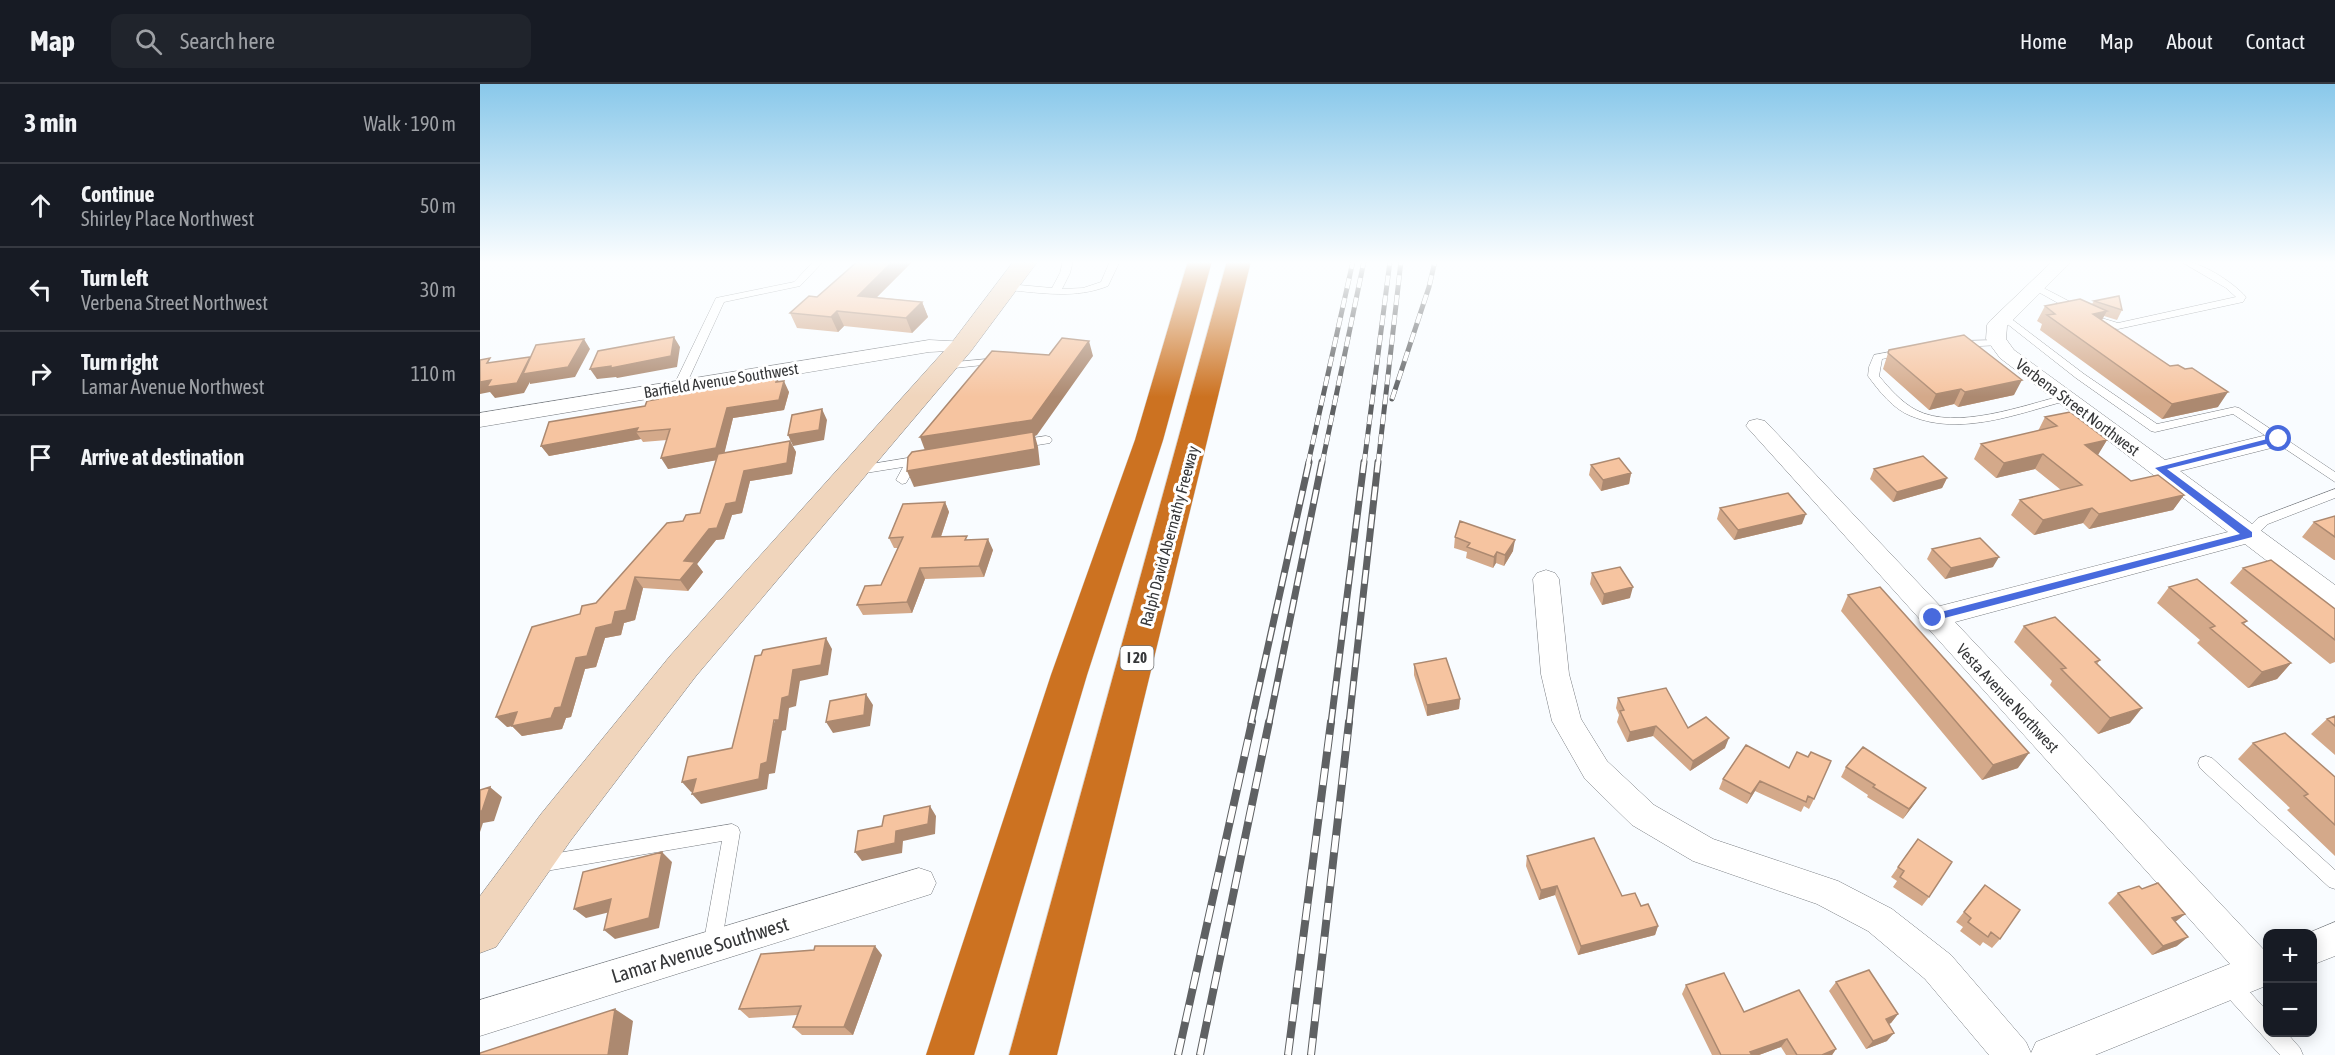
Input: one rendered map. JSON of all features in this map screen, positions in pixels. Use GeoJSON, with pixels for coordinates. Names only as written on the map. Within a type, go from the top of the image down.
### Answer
{"type":"FeatureCollection","features":[{"type":"Feature","properties":{"kind":"highway"},"geometry":{"type":"LineString","coordinates":[[950,1055],[1069,675],[1149,440],[1187,306]]}},
{"type":"Feature","properties":{"kind":"highway","name":"Ralph David Abernathy Freeway"},"geometry":{"type":"LineString","coordinates":[[1034,1055],[1227,306]]}},
{"type":"Feature","properties":{"kind":"main road"},"geometry":{"type":"LineString","coordinates":[[480,932],[556,827],[683,666],[953,356],[993,306]]}},
{"type":"Feature","properties":{"kind":"street"},"geometry":{"type":"LineString","coordinates":[[1999,342],[1996,339],[1997,325],[2016,306]]}},
{"type":"Feature","properties":{"kind":"street","name":"Verbena Street Northwest"},"geometry":{"type":"LineString","coordinates":[[1999,342],[2007,354],[2335,599]]}},
{"type":"Feature","properties":{"kind":"street","name":"Barfield Avenue Southwest"},"geometry":{"type":"LineString","coordinates":[[480,420],[929,346],[953,356]]}},
{"type":"Feature","properties":{"kind":"street","name":"Vesta Avenue Northwest"},"geometry":{"type":"LineString","coordinates":[[1757,426],[1933,618],[2251,973]]}},
{"type":"Feature","properties":{"kind":"street"},"geometry":{"type":"LineString","coordinates":[[2160,468],[2279,439]]}},
{"type":"Feature","properties":{"kind":"street"},"geometry":{"type":"LineString","coordinates":[[1933,618],[2248,535]]}},
{"type":"Feature","properties":{"kind":"street"},"geometry":{"type":"LineString","coordinates":[[1546,579],[1555,674],[1567,721],[1596,770],[1643,815],[1704,852],[1826,892],[1880,920],[1938,967],[2013,1055]]}},
{"type":"Feature","properties":{"kind":"street","name":"Lamar Avenue Southwest"},"geometry":{"type":"LineString","coordinates":[[480,1018],[919,883]]}},
{"type":"Feature","properties":{"kind":"street"},"geometry":{"type":"LineString","coordinates":[[2317,946],[2335,939]]}},
{"type":"Feature","properties":{"kind":"street"},"geometry":{"type":"LineString","coordinates":[[2052,1055],[2251,973]]}},
{"type":"Feature","properties":{"kind":"lane"},"geometry":{"type":"LineString","coordinates":[[679,387],[717,306]]}},
{"type":"Feature","properties":{"kind":"lane"},"geometry":{"type":"LineString","coordinates":[[2072,306],[2109,325],[2118,326],[2210,306]]}},
{"type":"Feature","properties":{"kind":"lane"},"geometry":{"type":"LineString","coordinates":[[2005,317],[2079,376],[2155,428],[2235,410],[2335,478]]}},
{"type":"Feature","properties":{"kind":"lane"},"geometry":{"type":"LineString","coordinates":[[1946,346],[1969,342],[1999,342]]}},
{"type":"Feature","properties":{"kind":"lane"},"geometry":{"type":"LineString","coordinates":[[1912,351],[1878,357],[1874,367],[1874,376],[1892,398],[1913,413],[1927,418],[1960,421],[2065,398]]}},
{"type":"Feature","properties":{"kind":"lane"},"geometry":{"type":"LineString","coordinates":[[953,356],[1005,361]]}},
{"type":"Feature","properties":{"kind":"lane"},"geometry":{"type":"LineString","coordinates":[[1001,447],[1046,440]]}},
{"type":"Feature","properties":{"kind":"lane"},"geometry":{"type":"LineString","coordinates":[[851,472],[934,458]]}},
{"type":"Feature","properties":{"kind":"lane"},"geometry":{"type":"LineString","coordinates":[[902,480],[912,462]]}},
{"type":"Feature","properties":{"kind":"lane"},"geometry":{"type":"LineString","coordinates":[[2248,535],[2263,521],[2335,493]]}},
{"type":"Feature","properties":{"kind":"lane"},"geometry":{"type":"LineString","coordinates":[[2206,763],[2335,881]]}},
{"type":"Feature","properties":{"kind":"lane"},"geometry":{"type":"LineString","coordinates":[[529,866],[732,832],[712,946]]}},
{"type":"Feature","properties":{"kind":"lane"},"geometry":{"type":"LineString","coordinates":[[2251,973],[2263,1011]]}},
{"type":"Feature","properties":{"kind":"lane"},"geometry":{"type":"LineString","coordinates":[[2277,1037],[2293,1055]]}},
{"type":"Feature","properties":{"kind":"building"},"geometry":{"type":"Polygon","coordinates":[[[797,306],[918,306],[906,318],[837,311],[831,317],[790,313],[797,306]]]}},
{"type":"Feature","properties":{"kind":"building"},"geometry":{"type":"Polygon","coordinates":[[[2045,306],[2096,306],[2107,311],[2093,314],[2170,366],[2192,368],[2228,392],[2172,404],[2047,315],[2055,314],[2045,306]]]}},
{"type":"Feature","properties":{"kind":"building"},"geometry":{"type":"Polygon","coordinates":[[[1964,335],[2022,380],[1965,392],[1961,389],[1936,394],[1888,353],[1889,350],[1964,335]]]}},
{"type":"Feature","properties":{"kind":"building"},"geometry":{"type":"Polygon","coordinates":[[[674,337],[671,356],[611,368],[611,366],[590,369],[598,351],[674,337]]]}},
{"type":"Feature","properties":{"kind":"building"},"geometry":{"type":"Polygon","coordinates":[[[1062,338],[1089,341],[1032,420],[920,437],[992,351],[1049,355],[1062,338]]]}},
{"type":"Feature","properties":{"kind":"building"},"geometry":{"type":"Polygon","coordinates":[[[584,339],[568,367],[523,374],[536,345],[584,339]]]}},
{"type":"Feature","properties":{"kind":"building"},"geometry":{"type":"Polygon","coordinates":[[[530,357],[517,383],[487,387],[491,380],[480,382],[480,360],[490,358],[487,363],[530,357]]]}},
{"type":"Feature","properties":{"kind":"building"},"geometry":{"type":"Polygon","coordinates":[[[777,378],[776,382],[784,381],[779,400],[727,408],[716,448],[661,458],[670,429],[636,432],[638,428],[541,446],[549,422],[645,406],[647,401],[658,399],[658,397],[777,378]]]}},
{"type":"Feature","properties":{"kind":"building"},"geometry":{"type":"Polygon","coordinates":[[[822,409],[819,430],[788,435],[792,415],[822,409]]]}},
{"type":"Feature","properties":{"kind":"building"},"geometry":{"type":"Polygon","coordinates":[[[2070,412],[2107,440],[2085,445],[2131,481],[2158,475],[2184,495],[2099,514],[2092,508],[2043,520],[2020,500],[2082,485],[2043,454],[2004,463],[1981,444],[2057,426],[2045,417],[2070,412]]]}},
{"type":"Feature","properties":{"kind":"building"},"geometry":{"type":"Polygon","coordinates":[[[1033,432],[1035,449],[907,471],[908,457],[912,452],[1033,432]]]}},
{"type":"Feature","properties":{"kind":"building"},"geometry":{"type":"Polygon","coordinates":[[[790,441],[787,463],[744,471],[736,502],[726,504],[717,528],[709,529],[684,561],[695,562],[680,580],[635,577],[626,610],[615,612],[612,624],[596,628],[587,656],[576,658],[561,707],[555,708],[551,718],[512,726],[517,712],[496,717],[532,627],[580,614],[582,606],[596,603],[667,523],[683,521],[686,515],[700,513],[718,454],[790,441]]]}},
{"type":"Feature","properties":{"kind":"building"},"geometry":{"type":"Polygon","coordinates":[[[1923,456],[1947,478],[1897,492],[1874,469],[1923,456]]]}},
{"type":"Feature","properties":{"kind":"building"},"geometry":{"type":"Polygon","coordinates":[[[1619,458],[1631,473],[1603,480],[1591,465],[1619,458]]]}},
{"type":"Feature","properties":{"kind":"building"},"geometry":{"type":"Polygon","coordinates":[[[1788,493],[1806,514],[1738,530],[1720,508],[1788,493]]]}},
{"type":"Feature","properties":{"kind":"building"},"geometry":{"type":"Polygon","coordinates":[[[945,502],[932,537],[967,536],[965,540],[988,539],[979,566],[920,568],[907,602],[857,605],[865,586],[881,585],[903,537],[889,538],[903,504],[945,502]]]}},
{"type":"Feature","properties":{"kind":"building"},"geometry":{"type":"Polygon","coordinates":[[[2335,516],[2335,537],[2314,522],[2335,516]]]}},
{"type":"Feature","properties":{"kind":"building"},"geometry":{"type":"Polygon","coordinates":[[[1460,521],[1515,540],[1505,555],[1497,552],[1494,557],[1467,547],[1470,543],[1455,537],[1460,521]]]}},
{"type":"Feature","properties":{"kind":"building"},"geometry":{"type":"Polygon","coordinates":[[[1980,538],[1999,557],[1951,568],[1932,549],[1980,538]]]}},
{"type":"Feature","properties":{"kind":"building"},"geometry":{"type":"Polygon","coordinates":[[[2271,560],[2335,609],[2335,640],[2243,568],[2271,560]]]}},
{"type":"Feature","properties":{"kind":"building"},"geometry":{"type":"Polygon","coordinates":[[[1620,567],[1633,587],[1604,594],[1592,573],[1620,567]]]}},
{"type":"Feature","properties":{"kind":"building"},"geometry":{"type":"Polygon","coordinates":[[[2197,579],[2247,621],[2242,623],[2291,663],[2262,672],[2210,628],[2215,626],[2169,587],[2197,579]]]}},
{"type":"Feature","properties":{"kind":"building"},"geometry":{"type":"Polygon","coordinates":[[[1880,587],[2029,753],[1993,765],[1848,595],[1880,587]]]}},
{"type":"Feature","properties":{"kind":"building"},"geometry":{"type":"Polygon","coordinates":[[[2055,617],[2100,660],[2095,662],[2142,708],[2110,718],[2061,669],[2066,668],[2024,626],[2055,617]]]}},
{"type":"Feature","properties":{"kind":"building"},"geometry":{"type":"Polygon","coordinates":[[[826,638],[821,665],[793,670],[789,696],[782,698],[779,720],[774,720],[767,762],[761,764],[759,779],[692,794],[696,779],[682,782],[688,757],[732,748],[755,656],[761,655],[763,650],[826,638]]]}},
{"type":"Feature","properties":{"kind":"building"},"geometry":{"type":"Polygon","coordinates":[[[1446,658],[1460,699],[1427,705],[1414,664],[1446,658]]]}},
{"type":"Feature","properties":{"kind":"building"},"geometry":{"type":"Polygon","coordinates":[[[1666,688],[1688,728],[1706,717],[1729,738],[1693,761],[1656,726],[1630,732],[1620,711],[1624,710],[1618,698],[1666,688]]]}},
{"type":"Feature","properties":{"kind":"building"},"geometry":{"type":"Polygon","coordinates":[[[866,694],[864,715],[826,722],[830,701],[866,694]]]}},
{"type":"Feature","properties":{"kind":"building"},"geometry":{"type":"Polygon","coordinates":[[[2335,716],[2335,726],[2327,719],[2335,716]]]}},
{"type":"Feature","properties":{"kind":"building"},"geometry":{"type":"Polygon","coordinates":[[[2285,733],[2335,777],[2335,825],[2304,796],[2308,794],[2253,743],[2285,733]]]}},
{"type":"Feature","properties":{"kind":"building"},"geometry":{"type":"Polygon","coordinates":[[[1746,745],[1789,768],[1797,752],[1808,757],[1811,752],[1831,761],[1814,799],[1808,796],[1806,802],[1760,781],[1751,794],[1723,779],[1746,745]]]}},
{"type":"Feature","properties":{"kind":"building"},"geometry":{"type":"Polygon","coordinates":[[[1863,747],[1926,788],[1909,809],[1846,767],[1863,747]]]}},
{"type":"Feature","properties":{"kind":"building"},"geometry":{"type":"Polygon","coordinates":[[[490,787],[482,811],[480,811],[480,790],[490,787]]]}},
{"type":"Feature","properties":{"kind":"building"},"geometry":{"type":"Polygon","coordinates":[[[930,806],[928,824],[896,831],[895,843],[855,852],[858,831],[882,826],[884,816],[930,806]]]}},
{"type":"Feature","properties":{"kind":"building"},"geometry":{"type":"Polygon","coordinates":[[[1594,838],[1622,896],[1635,893],[1641,906],[1648,904],[1658,926],[1581,946],[1557,886],[1541,890],[1527,856],[1594,838]]]}},
{"type":"Feature","properties":{"kind":"building"},"geometry":{"type":"Polygon","coordinates":[[[1918,839],[1952,862],[1929,897],[1900,877],[1904,871],[1898,867],[1918,839]]]}},
{"type":"Feature","properties":{"kind":"building"},"geometry":{"type":"Polygon","coordinates":[[[662,852],[649,918],[604,930],[611,899],[574,909],[583,872],[662,852]]]}},
{"type":"Feature","properties":{"kind":"building"},"geometry":{"type":"Polygon","coordinates":[[[2158,883],[2185,914],[2172,918],[2188,937],[2163,946],[2118,893],[2139,886],[2142,889],[2158,883]]]}},
{"type":"Feature","properties":{"kind":"building"},"geometry":{"type":"Polygon","coordinates":[[[1985,885],[2020,910],[2000,939],[1991,932],[1988,937],[1968,922],[1971,918],[1964,912],[1985,885]]]}},
{"type":"Feature","properties":{"kind":"building"},"geometry":{"type":"Polygon","coordinates":[[[815,946],[875,946],[844,1027],[793,1027],[801,1006],[739,1009],[761,954],[814,950],[815,946]]]}},
{"type":"Feature","properties":{"kind":"building"},"geometry":{"type":"Polygon","coordinates":[[[1869,970],[1898,1014],[1886,1019],[1894,1033],[1873,1041],[1836,982],[1869,970]]]}},
{"type":"Feature","properties":{"kind":"building"},"geometry":{"type":"Polygon","coordinates":[[[1724,973],[1744,1012],[1799,990],[1836,1049],[1822,1055],[1797,1055],[1787,1039],[1750,1052],[1752,1055],[1721,1055],[1686,985],[1724,973]]]}},
{"type":"Feature","properties":{"kind":"building"},"geometry":{"type":"Polygon","coordinates":[[[615,1009],[608,1055],[480,1055],[480,1053],[615,1009]]]}},
{"type":"Feature","properties":{"kind":"railway"},"geometry":{"type":"LineString","coordinates":[[1308,464],[1343,306]]}},
{"type":"Feature","properties":{"kind":"railway"},"geometry":{"type":"LineString","coordinates":[[1322,464],[1355,306]]}},
{"type":"Feature","properties":{"kind":"railway"},"geometry":{"type":"LineString","coordinates":[[1364,464],[1384,306]]}},
{"type":"Feature","properties":{"kind":"railway"},"geometry":{"type":"LineString","coordinates":[[1378,464],[1396,306]]}},
{"type":"Feature","properties":{"kind":"railway"},"geometry":{"type":"LineString","coordinates":[[1392,399],[1423,306]]}},
{"type":"Feature","properties":{"kind":"railway"},"geometry":{"type":"LineString","coordinates":[[1251,723],[1309,462]]}},
{"type":"Feature","properties":{"kind":"railway"},"geometry":{"type":"LineString","coordinates":[[1269,723],[1322,462]]}},
{"type":"Feature","properties":{"kind":"railway"},"geometry":{"type":"LineString","coordinates":[[1331,723],[1364,462]]}},
{"type":"Feature","properties":{"kind":"railway"},"geometry":{"type":"LineString","coordinates":[[1349,723],[1378,462]]}},
{"type":"Feature","properties":{"kind":"railway"},"geometry":{"type":"LineString","coordinates":[[1178,1055],[1252,722]]}},
{"type":"Feature","properties":{"kind":"railway"},"geometry":{"type":"LineString","coordinates":[[1200,1055],[1269,722]]}},
{"type":"Feature","properties":{"kind":"railway"},"geometry":{"type":"LineString","coordinates":[[1288,1055],[1331,722]]}},
{"type":"Feature","properties":{"kind":"railway"},"geometry":{"type":"LineString","coordinates":[[1311,1055],[1349,722]]}},
{"type":"Feature","properties":{"kind":"route"},"geometry":{"type":"LineString","coordinates":[[1933,618],[2248,535],[2160,468],[2279,439]]}}]}
